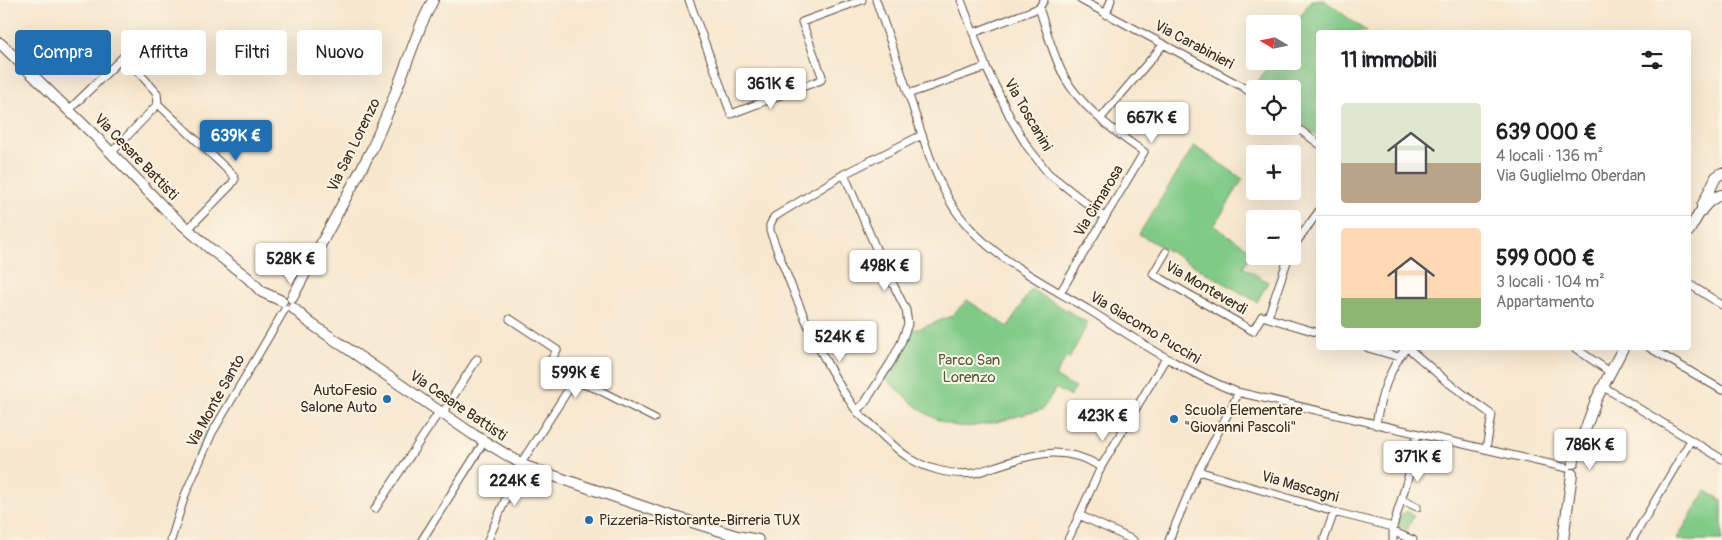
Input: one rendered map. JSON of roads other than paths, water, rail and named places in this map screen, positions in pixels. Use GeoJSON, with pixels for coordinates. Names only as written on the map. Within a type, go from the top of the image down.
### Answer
{"type":"FeatureCollection","features":[{"type":"Feature","properties":{"kind":"main road","name":"Via San Lorenzo"},"geometry":{"type":"LineString","coordinates":[[288,304],[372,149],[421,25],[433,0]]}},
{"type":"Feature","properties":{"kind":"main road","name":"Via Cesare Battisti"},"geometry":{"type":"LineString","coordinates":[[0,43],[69,110],[166,210],[248,278],[262,292],[288,304],[310,323],[484,442],[521,463],[739,539],[758,540]]}},
{"type":"Feature","properties":{"kind":"main road"},"geometry":{"type":"LineString","coordinates":[[1721,195],[1715,191],[1722,164]]}},
{"type":"Feature","properties":{"kind":"main road"},"geometry":{"type":"LineString","coordinates":[[1691,227],[1700,212],[1707,194],[1718,177]]}},
{"type":"Feature","properties":{"kind":"main road"},"geometry":{"type":"LineString","coordinates":[[1700,212],[1712,199],[1721,195]]}},
{"type":"Feature","properties":{"kind":"main road"},"geometry":{"type":"LineString","coordinates":[[1563,540],[1571,468],[1602,386],[1622,350]]}},
{"type":"Feature","properties":{"kind":"street"},"geometry":{"type":"LineString","coordinates":[[689,0],[731,114],[821,80],[822,76],[802,22],[862,0]]}},
{"type":"Feature","properties":{"kind":"street","name":"Via Giacomo Puccini"},"geometry":{"type":"LineString","coordinates":[[876,0],[940,182],[954,208],[970,229],[998,255],[1166,358],[1204,378],[1237,392],[1571,468]]}},
{"type":"Feature","properties":{"kind":"street","name":"Via Toscanini"},"geometry":{"type":"LineString","coordinates":[[961,0],[986,67],[1011,119],[1038,162],[1063,186],[1105,218]]}},
{"type":"Feature","properties":{"kind":"street"},"geometry":{"type":"LineString","coordinates":[[973,33],[1039,8],[1044,0]]}},
{"type":"Feature","properties":{"kind":"street","name":"Via Carabinieri"},"geometry":{"type":"LineString","coordinates":[[1081,0],[1246,89]]}},
{"type":"Feature","properties":{"kind":"street"},"geometry":{"type":"LineString","coordinates":[[1106,15],[1112,0]]}},
{"type":"Feature","properties":{"kind":"street","name":"Via Cimarosa"},"geometry":{"type":"LineString","coordinates":[[1039,8],[1065,77],[1081,100],[1128,142],[1144,152],[1060,293]]}},
{"type":"Feature","properties":{"kind":"street"},"geometry":{"type":"LineString","coordinates":[[1101,118],[1163,45]]}},
{"type":"Feature","properties":{"kind":"street"},"geometry":{"type":"LineString","coordinates":[[69,110],[124,56],[157,93],[158,104],[233,174],[235,180],[188,229]]}},
{"type":"Feature","properties":{"kind":"street"},"geometry":{"type":"LineString","coordinates":[[908,94],[986,67]]}},
{"type":"Feature","properties":{"kind":"street"},"geometry":{"type":"LineString","coordinates":[[111,153],[158,104]]}},
{"type":"Feature","properties":{"kind":"street"},"geometry":{"type":"LineString","coordinates":[[1301,131],[1316,142]]}},
{"type":"Feature","properties":{"kind":"street"},"geometry":{"type":"LineString","coordinates":[[922,135],[844,174],[774,218],[771,222],[770,228],[790,283],[826,361],[856,410],[906,457],[928,467],[944,471],[972,473],[1028,455],[1050,452],[1079,457],[1101,468]]}},
{"type":"Feature","properties":{"kind":"street"},"geometry":{"type":"LineString","coordinates":[[844,174],[880,258],[906,310],[908,324],[901,343],[890,362],[864,404],[856,410]]}},
{"type":"Feature","properties":{"kind":"street"},"geometry":{"type":"LineString","coordinates":[[1301,236],[1316,215]]}},
{"type":"Feature","properties":{"kind":"street","name":"Via Monteverdi"},"geometry":{"type":"LineString","coordinates":[[1166,252],[1153,274],[1254,331],[1262,316],[1268,317]]}},
{"type":"Feature","properties":{"kind":"street"},"geometry":{"type":"LineString","coordinates":[[1286,265],[1268,317],[1316,332]]}},
{"type":"Feature","properties":{"kind":"street"},"geometry":{"type":"LineString","coordinates":[[1691,285],[1722,305]]}},
{"type":"Feature","properties":{"kind":"street","name":"Via Monte Santo"},"geometry":{"type":"LineString","coordinates":[[171,540],[185,495],[215,427],[288,304]]}},
{"type":"Feature","properties":{"kind":"street"},"geometry":{"type":"LineString","coordinates":[[510,319],[557,350],[549,363],[574,381],[597,389],[654,418]]}},
{"type":"Feature","properties":{"kind":"street"},"geometry":{"type":"LineString","coordinates":[[1375,350],[1399,357]]}},
{"type":"Feature","properties":{"kind":"street"},"geometry":{"type":"LineString","coordinates":[[1376,425],[1386,380],[1405,350]]}},
{"type":"Feature","properties":{"kind":"street"},"geometry":{"type":"LineString","coordinates":[[1409,350],[1446,381],[1492,415],[1486,449]]}},
{"type":"Feature","properties":{"kind":"street"},"geometry":{"type":"LineString","coordinates":[[1578,350],[1610,372]]}},
{"type":"Feature","properties":{"kind":"street"},"geometry":{"type":"LineString","coordinates":[[1653,350],[1722,390]]}},
{"type":"Feature","properties":{"kind":"street"},"geometry":{"type":"LineString","coordinates":[[1068,540],[1101,468],[1166,358]]}},
{"type":"Feature","properties":{"kind":"street"},"geometry":{"type":"LineString","coordinates":[[375,509],[477,359]]}},
{"type":"Feature","properties":{"kind":"street"},"geometry":{"type":"LineString","coordinates":[[488,540],[521,463],[574,381]]}},
{"type":"Feature","properties":{"kind":"street"},"geometry":{"type":"LineString","coordinates":[[1602,386],[1722,460]]}},
{"type":"Feature","properties":{"kind":"street"},"geometry":{"type":"LineString","coordinates":[[1169,540],[1198,472],[1236,398],[1237,392]]}},
{"type":"Feature","properties":{"kind":"street"},"geometry":{"type":"LineString","coordinates":[[1394,533],[1418,434]]}},
{"type":"Feature","properties":{"kind":"street"},"geometry":{"type":"LineString","coordinates":[[1632,540],[1691,440]]}},
{"type":"Feature","properties":{"kind":"street"},"geometry":{"type":"LineString","coordinates":[[422,540],[484,442]]}},
{"type":"Feature","properties":{"kind":"street","name":"Via Mascagni"},"geometry":{"type":"LineString","coordinates":[[1198,472],[1334,512],[1413,540]]}},
{"type":"Feature","properties":{"kind":"street"},"geometry":{"type":"LineString","coordinates":[[1402,500],[1417,507]]}},
{"type":"Feature","properties":{"kind":"street"},"geometry":{"type":"LineString","coordinates":[[1324,540],[1334,512]]}},
{"type":"Feature","properties":{"kind":"street"},"geometry":{"type":"LineString","coordinates":[[1079,515],[1133,540]]}},
{"type":"Feature","properties":{"kind":"waterway"},"geometry":{"type":"LineString","coordinates":[[168,540],[191,469],[209,428]]}},
{"type":"Feature","properties":{"kind":"place","name":"AutoFesio Salone Auto"},"geometry":{"type":"Point","coordinates":[387,399]}},
{"type":"Feature","properties":{"kind":"place","name":"Scuola Elementare \"Giovanni Pascoli\""},"geometry":{"type":"Point","coordinates":[1174,419]}},
{"type":"Feature","properties":{"kind":"place","name":"Pizzeria-Ristorante-Birreria TUX"},"geometry":{"type":"Point","coordinates":[589,520]}},
{"type":"Feature","properties":{"kind":"park label","name":"Parco San Lorenzo"},"geometry":{"type":"Point","coordinates":[969,368]}}]}
